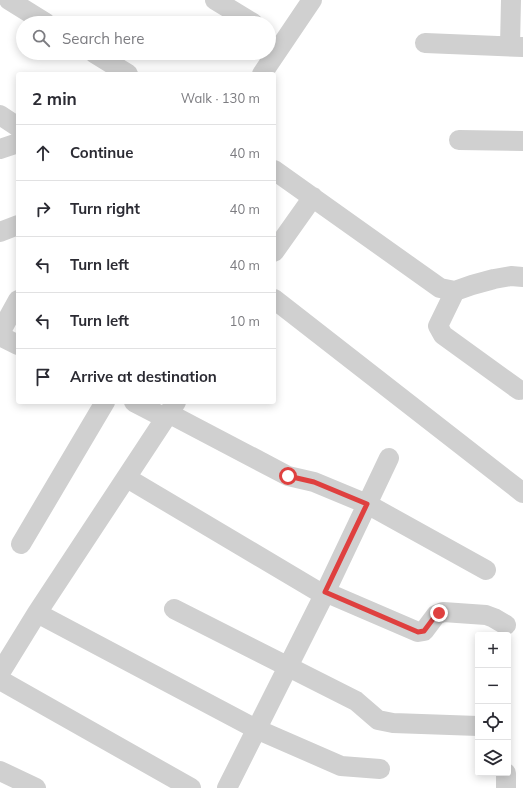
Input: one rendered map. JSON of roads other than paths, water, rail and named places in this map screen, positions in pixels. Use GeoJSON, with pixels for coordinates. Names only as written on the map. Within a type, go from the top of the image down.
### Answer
{"type":"FeatureCollection","features":[{"type":"Feature","properties":{"kind":"street"},"geometry":{"type":"LineString","coordinates":[[9,0],[35,16]]}},
{"type":"Feature","properties":{"kind":"street"},"geometry":{"type":"LineString","coordinates":[[214,0],[242,16]]}},
{"type":"Feature","properties":{"kind":"street"},"geometry":{"type":"LineString","coordinates":[[277,37],[312,0]]}},
{"type":"Feature","properties":{"kind":"street"},"geometry":{"type":"LineString","coordinates":[[425,43],[516,46],[511,0]]}},
{"type":"Feature","properties":{"kind":"street"},"geometry":{"type":"LineString","coordinates":[[105,60],[125,72]]}},
{"type":"Feature","properties":{"kind":"street"},"geometry":{"type":"LineString","coordinates":[[263,72],[268,60]]}},
{"type":"Feature","properties":{"kind":"street"},"geometry":{"type":"LineString","coordinates":[[0,115],[16,125]]}},
{"type":"Feature","properties":{"kind":"street"},"geometry":{"type":"LineString","coordinates":[[459,140],[523,141]]}},
{"type":"Feature","properties":{"kind":"street"},"geometry":{"type":"LineString","coordinates":[[0,149],[16,144]]}},
{"type":"Feature","properties":{"kind":"street"},"geometry":{"type":"LineString","coordinates":[[276,171],[440,288],[455,291],[494,279],[511,276],[523,277]]}},
{"type":"Feature","properties":{"kind":"street"},"geometry":{"type":"LineString","coordinates":[[276,249],[313,197]]}},
{"type":"Feature","properties":{"kind":"street"},"geometry":{"type":"LineString","coordinates":[[0,232],[16,226]]}},
{"type":"Feature","properties":{"kind":"street"},"geometry":{"type":"LineString","coordinates":[[455,291],[438,326],[443,335],[519,390]]}},
{"type":"Feature","properties":{"kind":"street"},"geometry":{"type":"LineString","coordinates":[[276,301],[523,493]]}},
{"type":"Feature","properties":{"kind":"street"},"geometry":{"type":"LineString","coordinates":[[0,333],[16,304]]}},
{"type":"Feature","properties":{"kind":"street"},"geometry":{"type":"LineString","coordinates":[[0,336],[16,344]]}},
{"type":"Feature","properties":{"kind":"street"},"geometry":{"type":"LineString","coordinates":[[21,544],[103,404]]}},
{"type":"Feature","properties":{"kind":"street"},"geometry":{"type":"LineString","coordinates":[[142,404],[170,411],[288,476],[314,482],[367,504],[486,570]]}},
{"type":"Feature","properties":{"kind":"street"},"geometry":{"type":"LineString","coordinates":[[0,674],[37,613],[170,411]]}},
{"type":"Feature","properties":{"kind":"street"},"geometry":{"type":"LineString","coordinates":[[227,788],[325,593],[389,458]]}},
{"type":"Feature","properties":{"kind":"street"},"geometry":{"type":"LineString","coordinates":[[127,478],[325,593],[418,632],[424,631],[436,615],[443,612],[486,614],[511,627]]}},
{"type":"Feature","properties":{"kind":"street"},"geometry":{"type":"LineString","coordinates":[[174,610],[356,701],[378,720],[475,726]]}},
{"type":"Feature","properties":{"kind":"street"},"geometry":{"type":"LineString","coordinates":[[37,613],[256,729],[340,766],[380,769]]}},
{"type":"Feature","properties":{"kind":"street"},"geometry":{"type":"LineString","coordinates":[[0,680],[191,788]]}},
{"type":"Feature","properties":{"kind":"street"},"geometry":{"type":"LineString","coordinates":[[0,771],[36,788]]}},
{"type":"Feature","properties":{"kind":"street"},"geometry":{"type":"LineString","coordinates":[[506,776],[506,788]]}}]}
